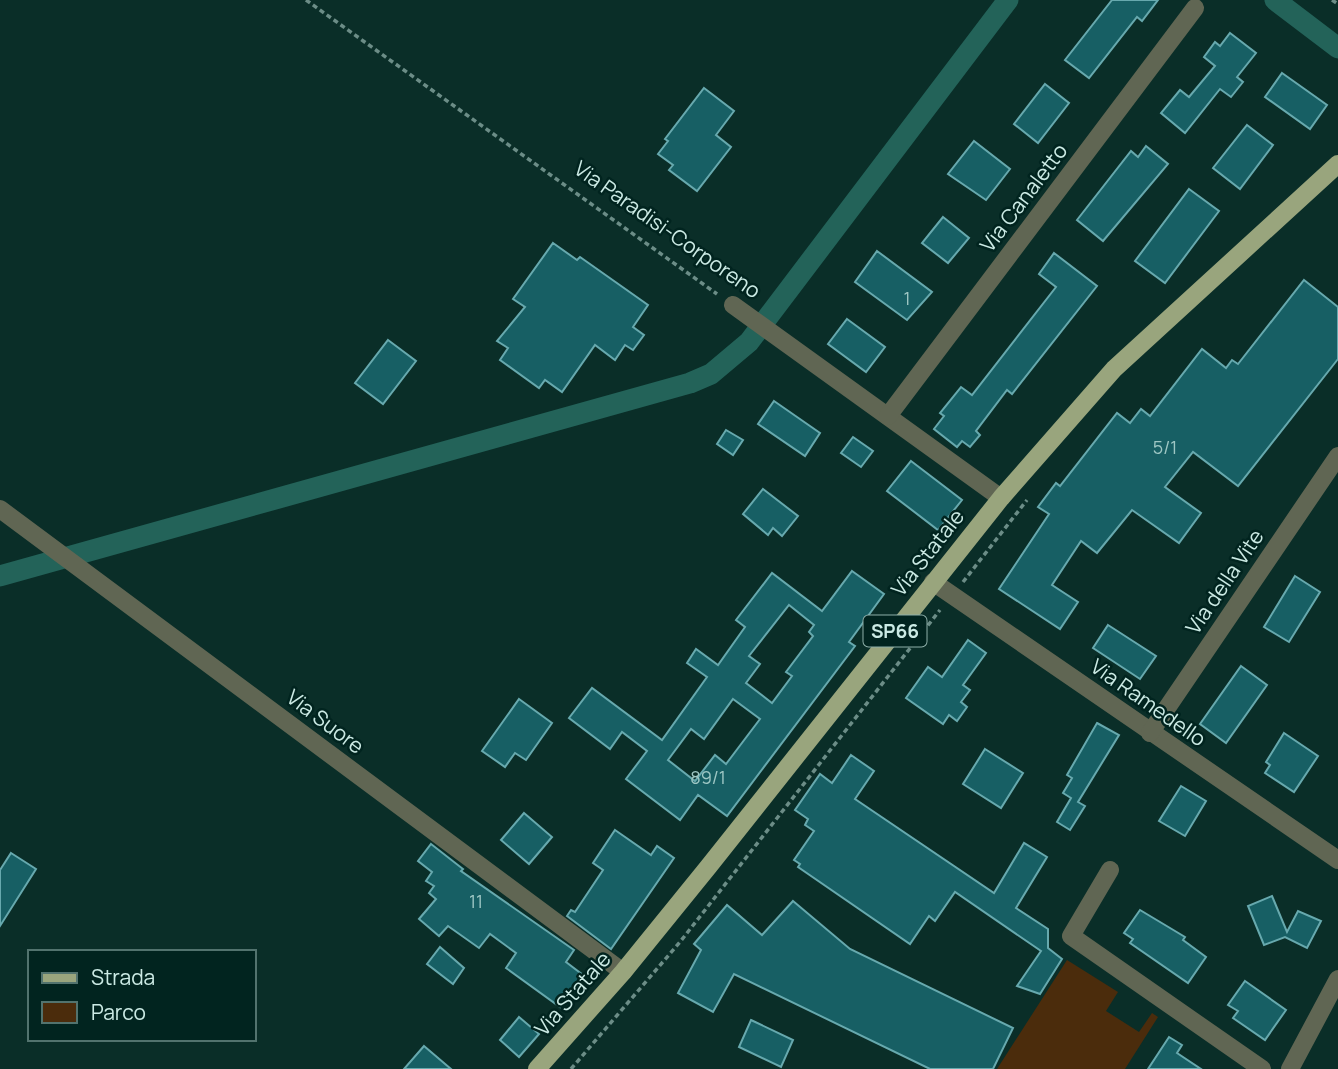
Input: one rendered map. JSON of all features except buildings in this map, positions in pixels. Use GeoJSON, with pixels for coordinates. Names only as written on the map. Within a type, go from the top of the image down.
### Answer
{"type":"FeatureCollection","features":[{"type":"Feature","properties":{"kind":"main road","name":"Via Statale"},"geometry":{"type":"LineString","coordinates":[[537,1069],[622,972],[1001,498],[1114,369],[1338,164]]}},
{"type":"Feature","properties":{"kind":"street","name":"Via Canaletto"},"geometry":{"type":"LineString","coordinates":[[888,416],[1195,8]]}},
{"type":"Feature","properties":{"kind":"street","name":"Via Paradisi-Corporeno"},"geometry":{"type":"LineString","coordinates":[[733,305],[1001,498]]}},
{"type":"Feature","properties":{"kind":"street","name":"Via della Vite"},"geometry":{"type":"LineString","coordinates":[[1150,733],[1338,456]]}},
{"type":"Feature","properties":{"kind":"street","name":"Via Suore"},"geometry":{"type":"LineString","coordinates":[[0,509],[622,972]]}},
{"type":"Feature","properties":{"kind":"street","name":"Via Ramedello"},"geometry":{"type":"LineString","coordinates":[[933,582],[1338,860]]}},
{"type":"Feature","properties":{"kind":"street"},"geometry":{"type":"LineString","coordinates":[[1110,870],[1071,936],[1262,1069]]}},
{"type":"Feature","properties":{"kind":"street"},"geometry":{"type":"LineString","coordinates":[[1290,1069],[1338,979]]}},
{"type":"Feature","properties":{"kind":"path","name":"Via Paradisi-Corporeno"},"geometry":{"type":"LineString","coordinates":[[306,0],[733,305]]}},
{"type":"Feature","properties":{"kind":"path"},"geometry":{"type":"LineString","coordinates":[[1332,0],[1338,4]]}},
{"type":"Feature","properties":{"kind":"path"},"geometry":{"type":"LineString","coordinates":[[571,1069],[680,942],[1021,510],[1031,493]]}},
{"type":"Feature","properties":{"kind":"green space"},"geometry":{"type":"Polygon","coordinates":[[[1067,960],[1118,992],[1106,1011],[1139,1032],[1152,1013],[1158,1017],[1125,1069],[997,1069],[1067,960]]]}},
{"type":"Feature","properties":{"kind":"waterway"},"geometry":{"type":"LineString","coordinates":[[0,576],[690,383],[711,374],[749,342],[1008,0]]}},
{"type":"Feature","properties":{"kind":"waterway"},"geometry":{"type":"LineString","coordinates":[[1275,0],[1338,48]]}}]}
